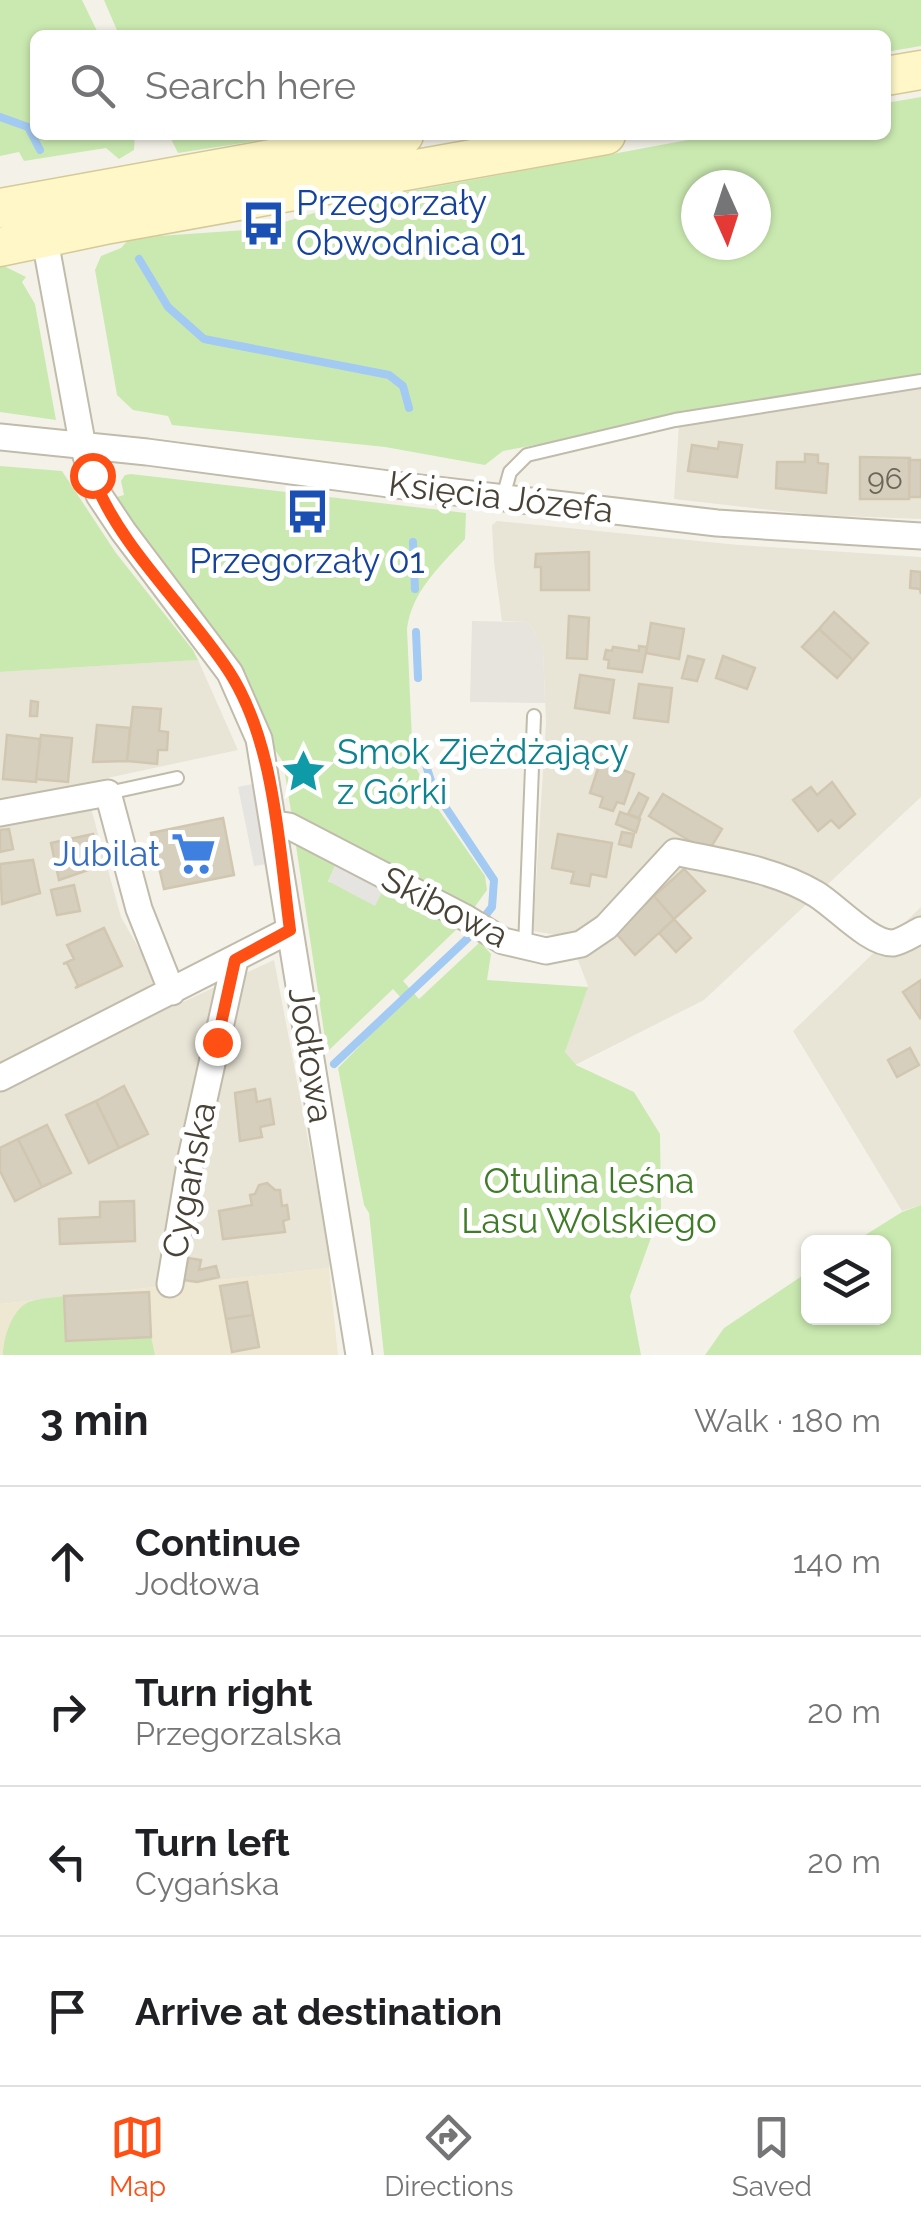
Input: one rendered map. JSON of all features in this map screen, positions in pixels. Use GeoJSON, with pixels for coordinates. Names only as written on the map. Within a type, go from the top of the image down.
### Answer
{"type":"FeatureCollection","features":[{"type":"Feature","properties":{"kind":"main road"},"geometry":{"type":"LineString","coordinates":[[891,75],[921,70]]}},
{"type":"Feature","properties":{"kind":"main road"},"geometry":{"type":"LineString","coordinates":[[0,246],[41,220],[103,190],[377,140]]}},
{"type":"Feature","properties":{"kind":"main road"},"geometry":{"type":"LineString","coordinates":[[0,208],[41,220],[573,140]]}},
{"type":"Feature","properties":{"kind":"street"},"geometry":{"type":"LineString","coordinates":[[41,220],[83,447]]}},
{"type":"Feature","properties":{"kind":"street","name":"Księcia Józefa"},"geometry":{"type":"LineString","coordinates":[[0,437],[717,522],[921,536]]}},
{"type":"Feature","properties":{"kind":"street","name":"Jodłowa"},"geometry":{"type":"LineString","coordinates":[[83,447],[108,510],[198,628],[243,696],[259,739],[358,1355]]}},
{"type":"Feature","properties":{"kind":"street"},"geometry":{"type":"LineString","coordinates":[[0,813],[108,793],[139,909],[172,992]]}},
{"type":"Feature","properties":{"kind":"street","name":"Skibowa"},"geometry":{"type":"LineString","coordinates":[[275,824],[289,826],[504,941],[546,951],[581,944],[606,927],[675,852],[754,870],[811,891],[869,936],[892,943],[921,930]]}},
{"type":"Feature","properties":{"kind":"street"},"geometry":{"type":"LineString","coordinates":[[0,1078],[290,930]]}},
{"type":"Feature","properties":{"kind":"street","name":"Cygańska"},"geometry":{"type":"LineString","coordinates":[[170,1284],[191,1158],[235,960]]}},
{"type":"Feature","properties":{"kind":"lane"},"geometry":{"type":"LineString","coordinates":[[504,498],[510,472],[527,455],[674,420],[921,381]]}},
{"type":"Feature","properties":{"kind":"lane"},"geometry":{"type":"LineString","coordinates":[[525,947],[534,716]]}},
{"type":"Feature","properties":{"kind":"lane"},"geometry":{"type":"LineString","coordinates":[[108,793],[177,778]]}},
{"type":"Feature","properties":{"kind":"shaded area"},"geometry":{"type":"Polygon","coordinates":[[[921,383],[921,519],[816,515],[674,499],[679,424],[921,383]]]}},
{"type":"Feature","properties":{"kind":"shaded area"},"geometry":{"type":"Polygon","coordinates":[[[497,521],[739,545],[921,557],[921,797],[704,1000],[575,1065],[565,1052],[588,986],[569,937],[533,931],[546,723],[543,648],[528,622],[502,621],[492,525],[497,521]]]}},
{"type":"Feature","properties":{"kind":"shaded area"},"geometry":{"type":"Polygon","coordinates":[[[472,621],[528,622],[543,648],[545,703],[470,702],[472,621]]]}},
{"type":"Feature","properties":{"kind":"shaded area"},"geometry":{"type":"Polygon","coordinates":[[[198,660],[238,750],[84,783],[121,917],[172,1007],[274,960],[330,1255],[329,1268],[0,1304],[0,672],[198,660]]]}},
{"type":"Feature","properties":{"kind":"shaded area"},"geometry":{"type":"Polygon","coordinates":[[[257,783],[267,864],[254,866],[238,787],[257,783]]]}},
{"type":"Feature","properties":{"kind":"shaded area"},"geometry":{"type":"Polygon","coordinates":[[[338,859],[386,884],[375,906],[328,881],[338,859]]]}},
{"type":"Feature","properties":{"kind":"shaded area"},"geometry":{"type":"Polygon","coordinates":[[[921,907],[921,1205],[902,1211],[793,1031],[921,907]]]}},
{"type":"Feature","properties":{"kind":"shaded area"},"geometry":{"type":"Polygon","coordinates":[[[329,1268],[338,1355],[0,1355],[0,1304],[329,1268]]]}},
{"type":"Feature","properties":{"kind":"green space"},"geometry":{"type":"Polygon","coordinates":[[[0,0],[82,0],[97,30],[30,30],[30,140],[135,140],[134,150],[119,159],[106,148],[24,161],[19,152],[0,156],[0,0]]]}},
{"type":"Feature","properties":{"kind":"green space"},"geometry":{"type":"Polygon","coordinates":[[[104,0],[921,0],[921,46],[891,51],[891,30],[117,30],[104,0]]]}},
{"type":"Feature","properties":{"kind":"green space"},"geometry":{"type":"Polygon","coordinates":[[[921,97],[921,374],[503,451],[485,465],[385,447],[172,425],[168,416],[133,410],[117,395],[95,270],[101,256],[121,248],[130,238],[261,229],[347,203],[688,140],[891,140],[891,102],[921,97]]]}},
{"type":"Feature","properties":{"kind":"green space"},"geometry":{"type":"Polygon","coordinates":[[[172,140],[262,140],[178,153],[172,140]]]}},
{"type":"Feature","properties":{"kind":"green space"},"geometry":{"type":"Polygon","coordinates":[[[0,264],[26,277],[22,282],[35,304],[56,420],[0,412],[0,264]]]}},
{"type":"Feature","properties":{"kind":"green space"},"geometry":{"type":"Polygon","coordinates":[[[0,466],[62,471],[116,553],[198,660],[0,672],[0,466]]]}},
{"type":"Feature","properties":{"kind":"green space"},"geometry":{"type":"Polygon","coordinates":[[[131,474],[466,513],[465,539],[421,591],[407,629],[413,762],[436,806],[485,876],[487,890],[471,912],[299,821],[291,811],[283,762],[237,660],[152,552],[117,497],[124,495],[121,481],[131,474]]]}},
{"type":"Feature","properties":{"kind":"green space"},"geometry":{"type":"Polygon","coordinates":[[[295,839],[338,859],[328,882],[386,884],[460,926],[403,981],[419,999],[480,942],[491,954],[487,980],[588,987],[565,1052],[576,1065],[634,1092],[660,1134],[661,1210],[630,1296],[641,1355],[384,1355],[369,1213],[364,1205],[338,1068],[404,1001],[393,989],[327,1052],[295,839]]]}},
{"type":"Feature","properties":{"kind":"green space","name":"Otulina leśna Lasu Wolskiego"},"geometry":{"type":"Polygon","coordinates":[[[921,1205],[921,1355],[705,1355],[724,1328],[801,1277],[801,1325],[891,1325],[891,1235],[865,1235],[921,1205]]]}},
{"type":"Feature","properties":{"kind":"green space"},"geometry":{"type":"Polygon","coordinates":[[[64,1296],[66,1341],[151,1337],[155,1355],[3,1355],[10,1325],[23,1306],[64,1296]]]}},
{"type":"Feature","properties":{"kind":"building"},"geometry":{"type":"Polygon","coordinates":[[[719,442],[742,445],[737,477],[688,471],[692,445],[718,449],[719,442]]]}},
{"type":"Feature","properties":{"kind":"building"},"geometry":{"type":"Polygon","coordinates":[[[805,454],[818,455],[818,463],[828,464],[826,493],[776,488],[777,462],[805,462],[805,454]]]}},
{"type":"Feature","properties":{"kind":"building"},"geometry":{"type":"Polygon","coordinates":[[[860,457],[910,458],[909,499],[860,499],[860,457]]]}},
{"type":"Feature","properties":{"kind":"building"},"geometry":{"type":"Polygon","coordinates":[[[909,460],[921,460],[921,497],[909,497],[909,460]]]}},
{"type":"Feature","properties":{"kind":"building"},"geometry":{"type":"Polygon","coordinates":[[[589,552],[589,590],[541,590],[541,567],[535,567],[536,554],[589,552]]]}},
{"type":"Feature","properties":{"kind":"building"},"geometry":{"type":"Polygon","coordinates":[[[911,571],[921,572],[921,594],[920,589],[910,588],[911,571]]]}},
{"type":"Feature","properties":{"kind":"building"},"geometry":{"type":"Polygon","coordinates":[[[834,612],[868,643],[853,660],[819,629],[834,612]]]}},
{"type":"Feature","properties":{"kind":"building"},"geometry":{"type":"Polygon","coordinates":[[[569,616],[589,618],[587,659],[567,658],[569,616]]]}},
{"type":"Feature","properties":{"kind":"building"},"geometry":{"type":"Polygon","coordinates":[[[651,623],[684,629],[679,659],[646,653],[651,623]]]}},
{"type":"Feature","properties":{"kind":"building"},"geometry":{"type":"Polygon","coordinates":[[[819,629],[853,660],[837,678],[802,647],[819,629]]]}},
{"type":"Feature","properties":{"kind":"building"},"geometry":{"type":"Polygon","coordinates":[[[639,646],[647,647],[642,672],[608,668],[606,650],[612,651],[613,647],[639,651],[639,646]]]}},
{"type":"Feature","properties":{"kind":"building"},"geometry":{"type":"Polygon","coordinates":[[[688,656],[704,660],[697,681],[682,678],[688,656]]]}},
{"type":"Feature","properties":{"kind":"building"},"geometry":{"type":"Polygon","coordinates":[[[723,656],[755,668],[747,689],[716,678],[723,656]]]}},
{"type":"Feature","properties":{"kind":"building"},"geometry":{"type":"Polygon","coordinates":[[[580,675],[614,680],[609,713],[575,708],[580,675]]]}},
{"type":"Feature","properties":{"kind":"building"},"geometry":{"type":"Polygon","coordinates":[[[639,684],[672,688],[668,722],[634,718],[639,684]]]}},
{"type":"Feature","properties":{"kind":"building"},"geometry":{"type":"Polygon","coordinates":[[[31,701],[38,702],[37,716],[30,716],[31,701]]]}},
{"type":"Feature","properties":{"kind":"building"},"geometry":{"type":"Polygon","coordinates":[[[133,707],[161,709],[159,731],[168,732],[167,750],[158,750],[157,764],[127,761],[133,707]]]}},
{"type":"Feature","properties":{"kind":"building"},"geometry":{"type":"Polygon","coordinates":[[[97,725],[130,728],[127,761],[93,762],[97,725]]]}},
{"type":"Feature","properties":{"kind":"building"},"geometry":{"type":"Polygon","coordinates":[[[7,735],[40,739],[36,782],[3,779],[7,735]]]}},
{"type":"Feature","properties":{"kind":"building"},"geometry":{"type":"Polygon","coordinates":[[[41,735],[72,738],[68,782],[36,779],[41,735]]]}},
{"type":"Feature","properties":{"kind":"building"},"geometry":{"type":"Polygon","coordinates":[[[600,762],[634,774],[624,804],[617,802],[613,811],[600,807],[603,797],[590,793],[600,762]]]}},
{"type":"Feature","properties":{"kind":"building"},"geometry":{"type":"Polygon","coordinates":[[[832,782],[855,814],[839,828],[831,820],[818,831],[793,800],[811,787],[817,795],[832,782]]]}},
{"type":"Feature","properties":{"kind":"building"},"geometry":{"type":"Polygon","coordinates":[[[639,793],[648,798],[639,818],[628,814],[639,793]]]}},
{"type":"Feature","properties":{"kind":"building"},"geometry":{"type":"Polygon","coordinates":[[[663,794],[722,829],[708,852],[649,816],[663,794]]]}},
{"type":"Feature","properties":{"kind":"building"},"geometry":{"type":"Polygon","coordinates":[[[620,812],[640,819],[636,832],[616,824],[620,812]]]}},
{"type":"Feature","properties":{"kind":"building","name":"Jubilat"},"geometry":{"type":"Polygon","coordinates":[[[223,818],[234,875],[164,889],[151,833],[223,818]]]}},
{"type":"Feature","properties":{"kind":"building"},"geometry":{"type":"Polygon","coordinates":[[[9,829],[13,849],[0,852],[0,830],[9,829]]]}},
{"type":"Feature","properties":{"kind":"building"},"geometry":{"type":"Polygon","coordinates":[[[622,832],[634,834],[631,847],[619,844],[622,832]]]}},
{"type":"Feature","properties":{"kind":"building"},"geometry":{"type":"Polygon","coordinates":[[[93,834],[100,866],[59,880],[51,843],[93,834]]]}},
{"type":"Feature","properties":{"kind":"building"},"geometry":{"type":"Polygon","coordinates":[[[558,834],[612,843],[606,877],[591,874],[589,886],[571,883],[574,872],[552,868],[558,834]]]}},
{"type":"Feature","properties":{"kind":"building"},"geometry":{"type":"Polygon","coordinates":[[[33,860],[40,893],[2,904],[0,864],[33,860]]]}},
{"type":"Feature","properties":{"kind":"building"},"geometry":{"type":"Polygon","coordinates":[[[684,869],[705,891],[674,919],[654,896],[684,869]]]}},
{"type":"Feature","properties":{"kind":"building"},"geometry":{"type":"Polygon","coordinates":[[[74,885],[80,911],[57,915],[51,890],[74,885]]]}},
{"type":"Feature","properties":{"kind":"building"},"geometry":{"type":"Polygon","coordinates":[[[654,896],[674,919],[635,955],[615,932],[654,896]]]}},
{"type":"Feature","properties":{"kind":"building"},"geometry":{"type":"Polygon","coordinates":[[[674,919],[691,938],[676,952],[659,933],[674,919]]]}},
{"type":"Feature","properties":{"kind":"building"},"geometry":{"type":"Polygon","coordinates":[[[104,928],[122,966],[75,988],[78,986],[67,963],[63,964],[74,959],[67,945],[104,928]]]}},
{"type":"Feature","properties":{"kind":"building"},"geometry":{"type":"Polygon","coordinates":[[[921,980],[921,1017],[920,1018],[903,992],[921,980]]]}},
{"type":"Feature","properties":{"kind":"building"},"geometry":{"type":"Polygon","coordinates":[[[910,1048],[919,1065],[897,1077],[888,1060],[910,1048]]]}},
{"type":"Feature","properties":{"kind":"building"},"geometry":{"type":"Polygon","coordinates":[[[124,1086],[148,1134],[119,1148],[96,1101],[124,1086]]]}},
{"type":"Feature","properties":{"kind":"building"},"geometry":{"type":"Polygon","coordinates":[[[255,1089],[257,1102],[270,1099],[274,1124],[260,1127],[262,1137],[240,1141],[235,1093],[255,1089]]]}},
{"type":"Feature","properties":{"kind":"building"},"geometry":{"type":"Polygon","coordinates":[[[96,1101],[119,1148],[89,1163],[66,1115],[96,1101]]]}},
{"type":"Feature","properties":{"kind":"building"},"geometry":{"type":"Polygon","coordinates":[[[47,1125],[71,1173],[42,1187],[18,1139],[47,1125]]]}},
{"type":"Feature","properties":{"kind":"building"},"geometry":{"type":"Polygon","coordinates":[[[18,1139],[42,1187],[15,1201],[0,1171],[0,1148],[18,1139]]]}},
{"type":"Feature","properties":{"kind":"building"},"geometry":{"type":"Polygon","coordinates":[[[267,1183],[280,1190],[282,1206],[287,1205],[289,1219],[283,1221],[285,1232],[223,1239],[219,1211],[252,1205],[250,1195],[267,1183]]]}},
{"type":"Feature","properties":{"kind":"building"},"geometry":{"type":"Polygon","coordinates":[[[134,1201],[135,1241],[60,1244],[59,1219],[100,1217],[100,1202],[134,1201]]]}},
{"type":"Feature","properties":{"kind":"building"},"geometry":{"type":"Polygon","coordinates":[[[188,1258],[201,1260],[199,1270],[216,1266],[219,1277],[197,1282],[184,1280],[188,1258]]]}},
{"type":"Feature","properties":{"kind":"building"},"geometry":{"type":"Polygon","coordinates":[[[247,1282],[253,1315],[226,1319],[220,1286],[247,1282]]]}},
{"type":"Feature","properties":{"kind":"building"},"geometry":{"type":"Polygon","coordinates":[[[149,1292],[151,1337],[66,1341],[64,1296],[149,1292]]]}},
{"type":"Feature","properties":{"kind":"building"},"geometry":{"type":"Polygon","coordinates":[[[253,1315],[259,1347],[232,1352],[226,1319],[253,1315]]]}},
{"type":"Feature","properties":{"kind":"waterway"},"geometry":{"type":"LineString","coordinates":[[0,117],[30,131]]}},
{"type":"Feature","properties":{"kind":"waterway"},"geometry":{"type":"LineString","coordinates":[[35,140],[40,150]]}},
{"type":"Feature","properties":{"kind":"waterway"},"geometry":{"type":"LineString","coordinates":[[139,259],[168,307],[204,339],[389,375],[403,386],[409,408]]}},
{"type":"Feature","properties":{"kind":"waterway"},"geometry":{"type":"LineString","coordinates":[[413,542],[415,589]]}},
{"type":"Feature","properties":{"kind":"waterway"},"geometry":{"type":"LineString","coordinates":[[416,632],[418,678]]}},
{"type":"Feature","properties":{"kind":"waterway"},"geometry":{"type":"LineString","coordinates":[[334,1064],[468,938],[492,907],[494,880],[434,790],[424,759]]}},
{"type":"Feature","properties":{"kind":"place","name":"Przegorzały Obwodnica 01"},"geometry":{"type":"Point","coordinates":[263,223]}},
{"type":"Feature","properties":{"kind":"place","name":"Przegorzały 01"},"geometry":{"type":"Point","coordinates":[307,511]}},
{"type":"Feature","properties":{"kind":"place","name":"Smok Zjeżdżający z Górki"},"geometry":{"type":"Point","coordinates":[304,772]}},
{"type":"Feature","properties":{"kind":"place","name":"Jubilat"},"geometry":{"type":"Point","coordinates":[193,854]}},
{"type":"Feature","properties":{"kind":"route"},"geometry":{"type":"LineString","coordinates":[[92,475],[123,531],[230,673],[253,720],[264,759],[290,930],[235,960],[217,1042]]}}]}
